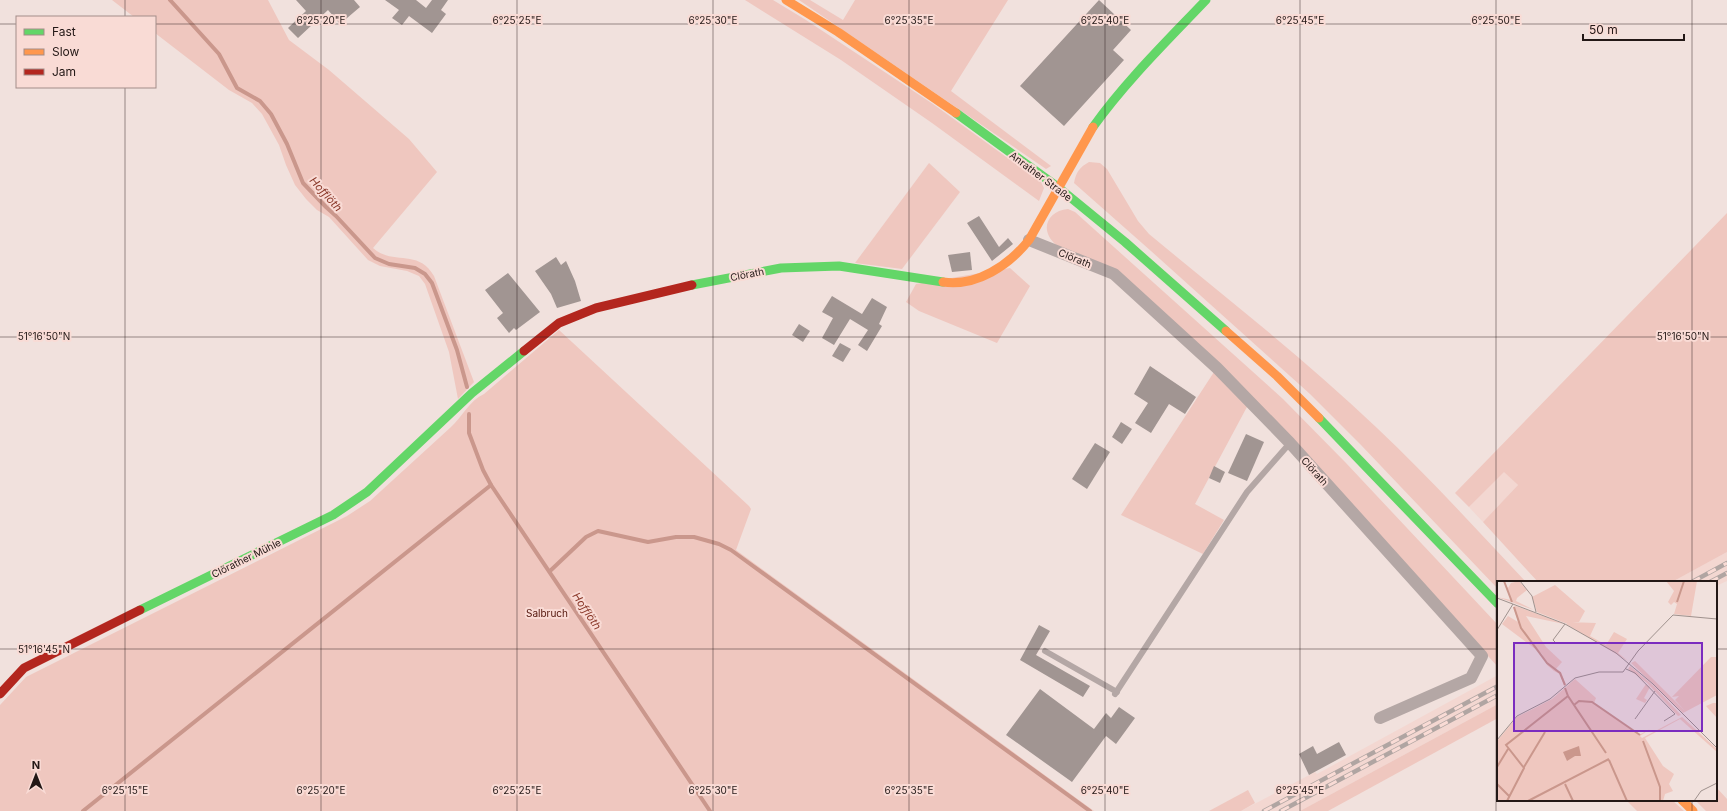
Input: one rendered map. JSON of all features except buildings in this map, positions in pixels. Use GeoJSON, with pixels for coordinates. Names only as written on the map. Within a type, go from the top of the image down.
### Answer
{"type":"FeatureCollection","features":[{"type":"Feature","properties":{"kind":"street","name":"Anrather Straße"},"geometry":{"type":"LineString","coordinates":[[786,0],[838,32],[933,96],[1059,188],[1125,242],[1277,376],[1381,481],[1497,603]]}},
{"type":"Feature","properties":{"kind":"street","name":"Clörath"},"geometry":{"type":"LineString","coordinates":[[476,391],[560,323],[596,308],[696,284],[781,268],[839,266],[949,283],[978,279],[1000,268],[1019,253],[1029,240],[1051,198],[1059,188],[1089,133],[1111,102],[1137,72],[1206,0]]}},
{"type":"Feature","properties":{"kind":"street","name":"Clörath"},"geometry":{"type":"LineString","coordinates":[[1029,240],[1114,274],[1216,368],[1290,443],[1482,656],[1471,678],[1380,718]]}},
{"type":"Feature","properties":{"kind":"street","name":"Clörather Mühle"},"geometry":{"type":"LineString","coordinates":[[0,694],[24,668],[333,515],[367,492],[476,391]]}},
{"type":"Feature","properties":{"kind":"street"},"geometry":{"type":"LineString","coordinates":[[1683,801],[1693,811]]}},
{"type":"Feature","properties":{"kind":"lane"},"geometry":{"type":"LineString","coordinates":[[1045,651],[1116,693],[1247,492],[1290,443]]}},
{"type":"Feature","properties":{"kind":"shaded area"},"geometry":{"type":"Polygon","coordinates":[[[1504,471],[1518,485],[1483,522],[1469,507],[1504,471]]]}},
{"type":"Feature","properties":{"kind":"shaded area"},"geometry":{"type":"Polygon","coordinates":[[[1727,552],[1727,581],[1717,586],[1717,581],[1674,581],[1727,552]]]}},
{"type":"Feature","properties":{"kind":"shaded area"},"geometry":{"type":"Polygon","coordinates":[[[1497,676],[1497,705],[1300,811],[1241,811],[1315,772],[1317,774],[1497,676]]]}},
{"type":"Feature","properties":{"kind":"green space"},"geometry":{"type":"Polygon","coordinates":[[[112,0],[268,0],[289,40],[329,70],[409,139],[437,172],[373,248],[389,256],[421,262],[428,267],[434,276],[474,382],[458,399],[449,352],[425,284],[419,276],[407,271],[380,266],[368,260],[329,217],[317,210],[295,185],[279,145],[262,114],[252,103],[229,90],[156,34],[156,16],[133,16],[112,0]]]}},
{"type":"Feature","properties":{"kind":"green space"},"geometry":{"type":"Polygon","coordinates":[[[745,0],[773,0],[806,20],[933,104],[1041,182],[1044,188],[1039,201],[932,123],[841,60],[745,0]]]}},
{"type":"Feature","properties":{"kind":"green space"},"geometry":{"type":"Polygon","coordinates":[[[799,0],[810,0],[843,20],[855,0],[1008,0],[951,91],[1051,166],[1046,169],[799,0]]]}},
{"type":"Feature","properties":{"kind":"green space"},"geometry":{"type":"Polygon","coordinates":[[[1089,162],[1100,163],[1107,169],[1138,221],[1149,234],[1294,353],[1350,402],[1415,465],[1525,581],[1497,581],[1497,588],[1361,445],[1310,394],[1074,183],[1079,170],[1089,162]]]}},
{"type":"Feature","properties":{"kind":"green space"},"geometry":{"type":"Polygon","coordinates":[[[929,163],[960,192],[902,269],[855,263],[929,163]]]}},
{"type":"Feature","properties":{"kind":"green space"},"geometry":{"type":"Polygon","coordinates":[[[1068,209],[1075,212],[1283,399],[1346,463],[1497,624],[1497,666],[1289,437],[1160,309],[1056,245],[1051,239],[1047,228],[1050,217],[1068,209]]]}},
{"type":"Feature","properties":{"kind":"green space"},"geometry":{"type":"Polygon","coordinates":[[[1727,213],[1727,552],[1674,581],[1537,581],[1483,522],[1518,485],[1504,472],[1469,507],[1455,493],[1727,213]]]}},
{"type":"Feature","properties":{"kind":"green space"},"geometry":{"type":"Polygon","coordinates":[[[1010,268],[1030,286],[997,343],[919,311],[906,302],[916,284],[1010,268]]]}},
{"type":"Feature","properties":{"kind":"green space","name":"Salbruch"},"geometry":{"type":"Polygon","coordinates":[[[559,330],[749,506],[751,509],[736,550],[1094,811],[0,811],[0,705],[26,677],[347,516],[370,501],[451,427],[474,400],[484,394],[559,330]]]}},
{"type":"Feature","properties":{"kind":"green space"},"geometry":{"type":"Polygon","coordinates":[[[1214,372],[1248,405],[1195,504],[1224,520],[1203,554],[1121,515],[1214,372]]]}},
{"type":"Feature","properties":{"kind":"green space"},"geometry":{"type":"Polygon","coordinates":[[[1497,705],[1497,719],[1328,811],[1300,811],[1497,705]]]}},
{"type":"Feature","properties":{"kind":"green space"},"geometry":{"type":"Polygon","coordinates":[[[1717,788],[1727,799],[1727,811],[1706,811],[1696,801],[1717,801],[1717,788]]]}},
{"type":"Feature","properties":{"kind":"green space"},"geometry":{"type":"Polygon","coordinates":[[[1248,790],[1255,803],[1241,811],[1209,811],[1248,790]]]}},
{"type":"Feature","properties":{"kind":"green space"},"geometry":{"type":"Polygon","coordinates":[[[1627,801],[1673,801],[1684,811],[1637,811],[1627,801]]]}},
{"type":"Feature","properties":{"kind":"waterway","name":"Hofflöth"},"geometry":{"type":"LineString","coordinates":[[170,0],[219,54],[237,88],[260,101],[271,114],[287,144],[303,183],[375,258],[389,264],[415,268],[425,274],[432,283],[457,350],[467,387]]}},
{"type":"Feature","properties":{"kind":"waterway","name":"Hofflöth"},"geometry":{"type":"LineString","coordinates":[[469,414],[469,433],[483,470],[491,485],[710,811]]}},
{"type":"Feature","properties":{"kind":"waterway"},"geometry":{"type":"LineString","coordinates":[[83,811],[491,485]]}},
{"type":"Feature","properties":{"kind":"waterway"},"geometry":{"type":"LineString","coordinates":[[550,571],[586,537],[598,531],[648,542],[676,537],[694,537],[719,544],[731,550],[1090,811]]}},
{"type":"Feature","properties":{"kind":"railway"},"geometry":{"type":"LineString","coordinates":[[1694,581],[1727,563]]}},
{"type":"Feature","properties":{"kind":"railway"},"geometry":{"type":"LineString","coordinates":[[1712,581],[1727,573]]}},
{"type":"Feature","properties":{"kind":"railway"},"geometry":{"type":"LineString","coordinates":[[1264,811],[1497,687]]}},
{"type":"Feature","properties":{"kind":"railway"},"geometry":{"type":"LineString","coordinates":[[1281,811],[1497,696]]}},
{"type":"Feature","properties":{"kind":"traffic: fast"},"geometry":{"type":"LineString","coordinates":[[1093,127],[1133,77],[1206,0]]}},
{"type":"Feature","properties":{"kind":"traffic: fast"},"geometry":{"type":"LineString","coordinates":[[956,113],[1059,188],[1125,242],[1226,331]]}},
{"type":"Feature","properties":{"kind":"traffic: fast"},"geometry":{"type":"LineString","coordinates":[[692,285],[781,268],[839,266],[943,282]]}},
{"type":"Feature","properties":{"kind":"traffic: fast"},"geometry":{"type":"LineString","coordinates":[[140,610],[333,515],[367,492],[472,393],[524,351]]}},
{"type":"Feature","properties":{"kind":"traffic: fast"},"geometry":{"type":"LineString","coordinates":[[1319,418],[1497,603]]}},
{"type":"Feature","properties":{"kind":"traffic: slow"},"geometry":{"type":"LineString","coordinates":[[786,0],[838,32],[956,113]]}},
{"type":"Feature","properties":{"kind":"traffic: slow"},"geometry":{"type":"LineString","coordinates":[[943,282],[956,283],[980,278],[1002,266],[1021,249],[1029,240],[1093,127]]}},
{"type":"Feature","properties":{"kind":"traffic: slow"},"geometry":{"type":"LineString","coordinates":[[1226,331],[1277,376],[1319,418]]}},
{"type":"Feature","properties":{"kind":"traffic: slow"},"geometry":{"type":"LineString","coordinates":[[1683,801],[1693,811]]}},
{"type":"Feature","properties":{"kind":"traffic: jam"},"geometry":{"type":"LineString","coordinates":[[524,351],[559,323],[596,308],[692,285]]}},
{"type":"Feature","properties":{"kind":"traffic: jam"},"geometry":{"type":"LineString","coordinates":[[0,694],[24,668],[140,610]]}}]}
